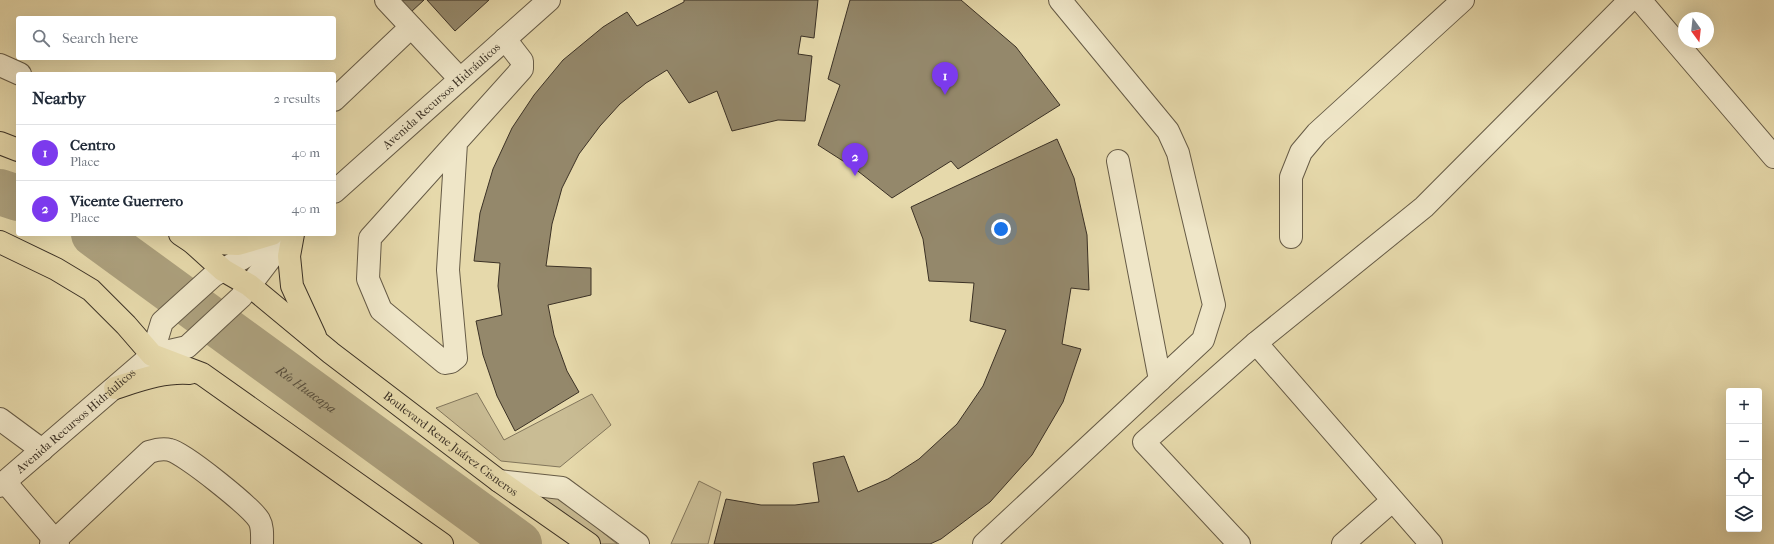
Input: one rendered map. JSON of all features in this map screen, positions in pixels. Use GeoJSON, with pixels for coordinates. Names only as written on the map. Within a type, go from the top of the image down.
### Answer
{"type":"FeatureCollection","features":[{"type":"Feature","properties":{"kind":"main road"},"geometry":{"type":"LineString","coordinates":[[0,143],[16,149]]}},
{"type":"Feature","properties":{"kind":"main road"},"geometry":{"type":"LineString","coordinates":[[186,238],[238,244],[265,236]]}},
{"type":"Feature","properties":{"kind":"main road"},"geometry":{"type":"LineString","coordinates":[[293,236],[289,256],[292,286],[316,339]]}},
{"type":"Feature","properties":{"kind":"main road","name":"Boulevard Rene Juárez Cisneros"},"geometry":{"type":"LineString","coordinates":[[186,238],[218,273],[316,339],[331,353],[499,481],[589,544]]}},
{"type":"Feature","properties":{"kind":"main road"},"geometry":{"type":"LineString","coordinates":[[0,242],[56,270],[91,290],[126,325],[152,355],[202,374],[442,544]]}},
{"type":"Feature","properties":{"kind":"main road"},"geometry":{"type":"LineString","coordinates":[[115,388],[160,375],[178,372],[202,374]]}},
{"type":"Feature","properties":{"kind":"street"},"geometry":{"type":"LineString","coordinates":[[386,0],[460,79]]}},
{"type":"Feature","properties":{"kind":"street","name":"Avenida Recursos Hidráulicos"},"geometry":{"type":"LineString","coordinates":[[336,190],[549,0]]}},
{"type":"Feature","properties":{"kind":"street"},"geometry":{"type":"LineString","coordinates":[[984,544],[1202,340],[1214,305],[1178,153],[1168,131],[1060,0]]}},
{"type":"Feature","properties":{"kind":"street"},"geometry":{"type":"LineString","coordinates":[[1292,237],[1291,177],[1301,152],[1317,133],[1463,0]]}},
{"type":"Feature","properties":{"kind":"street"},"geometry":{"type":"LineString","coordinates":[[1239,544],[1144,442],[1256,343],[1424,207],[1630,0]]}},
{"type":"Feature","properties":{"kind":"street"},"geometry":{"type":"LineString","coordinates":[[1640,0],[1774,157]]}},
{"type":"Feature","properties":{"kind":"street"},"geometry":{"type":"LineString","coordinates":[[336,98],[411,27]]}},
{"type":"Feature","properties":{"kind":"street"},"geometry":{"type":"LineString","coordinates":[[456,143],[448,270],[456,358],[451,362],[445,363],[381,310],[368,279],[370,238],[522,69],[522,61],[505,39]]}},
{"type":"Feature","properties":{"kind":"street"},"geometry":{"type":"LineString","coordinates":[[0,65],[16,72]]}},
{"type":"Feature","properties":{"kind":"street"},"geometry":{"type":"LineString","coordinates":[[1118,161],[1160,380]]}},
{"type":"Feature","properties":{"kind":"street"},"geometry":{"type":"LineString","coordinates":[[152,355],[162,322],[218,273],[280,236]]}},
{"type":"Feature","properties":{"kind":"street","name":"Avenida Recursos Hidráulicos"},"geometry":{"type":"LineString","coordinates":[[3,484],[152,355],[187,347],[245,291],[287,236]]}},
{"type":"Feature","properties":{"kind":"street"},"geometry":{"type":"LineString","coordinates":[[1256,343],[1431,544]]}},
{"type":"Feature","properties":{"kind":"street"},"geometry":{"type":"LineString","coordinates":[[0,419],[42,450]]}},
{"type":"Feature","properties":{"kind":"street"},"geometry":{"type":"LineString","coordinates":[[3,484],[55,543],[149,452],[171,450],[218,481],[258,520],[263,532],[262,544]]}},
{"type":"Feature","properties":{"kind":"street"},"geometry":{"type":"LineString","coordinates":[[499,481],[562,488],[638,544]]}},
{"type":"Feature","properties":{"kind":"street"},"geometry":{"type":"LineString","coordinates":[[1344,544],[1392,501]]}},
{"type":"Feature","properties":{"kind":"shaded area"},"geometry":{"type":"Polygon","coordinates":[[[477,393],[504,440],[592,394],[611,425],[560,467],[501,461],[436,408],[477,393]]]}},
{"type":"Feature","properties":{"kind":"shaded area"},"geometry":{"type":"Polygon","coordinates":[[[699,481],[721,492],[708,544],[671,544],[699,481]]]}},
{"type":"Feature","properties":{"kind":"shaded area"},"geometry":{"type":"Polygon","coordinates":[[[526,491],[558,496],[617,544],[594,544],[526,491]]]}},
{"type":"Feature","properties":{"kind":"building"},"geometry":{"type":"Polygon","coordinates":[[[401,0],[424,0],[411,12],[401,0]]]}},
{"type":"Feature","properties":{"kind":"building"},"geometry":{"type":"Polygon","coordinates":[[[427,0],[489,0],[455,31],[427,0]]]}},
{"type":"Feature","properties":{"kind":"building"},"geometry":{"type":"Polygon","coordinates":[[[684,0],[818,0],[814,38],[801,36],[798,54],[812,56],[805,121],[778,120],[732,131],[717,91],[689,103],[667,70],[646,83],[620,104],[600,126],[579,154],[562,188],[552,224],[546,266],[591,268],[591,295],[548,305],[554,335],[567,371],[579,392],[515,431],[497,396],[483,355],[476,321],[502,315],[498,286],[500,263],[474,261],[480,213],[493,169],[512,128],[534,95],[563,60],[603,27],[627,12],[637,26],[684,2],[684,0]]]}},
{"type":"Feature","properties":{"kind":"building"},"geometry":{"type":"Polygon","coordinates":[[[850,0],[961,0],[1016,47],[1060,105],[958,169],[951,161],[892,198],[854,168],[818,145],[840,85],[828,79],[850,0]]]}},
{"type":"Feature","properties":{"kind":"building"},"geometry":{"type":"Polygon","coordinates":[[[1057,139],[1074,178],[1087,235],[1089,290],[1071,288],[1062,344],[1081,349],[1063,402],[1032,455],[990,502],[941,539],[930,544],[714,544],[726,499],[761,505],[795,505],[819,502],[813,463],[844,456],[858,492],[888,479],[919,459],[957,424],[983,386],[1006,330],[970,321],[974,283],[929,281],[923,239],[911,207],[1057,139]]]}},
{"type":"Feature","properties":{"kind":"waterway","name":"Río Huacapa"},"geometry":{"type":"LineString","coordinates":[[0,192],[16,197]]}},
{"type":"Feature","properties":{"kind":"waterway","name":"Río Huacapa"},"geometry":{"type":"LineString","coordinates":[[97,236],[519,544]]}},
{"type":"Feature","properties":{"kind":"place","name":"Centro"},"geometry":{"type":"Point","coordinates":[945,95]}},
{"type":"Feature","properties":{"kind":"place","name":"Vicente Guerrero"},"geometry":{"type":"Point","coordinates":[855,176]}}]}
